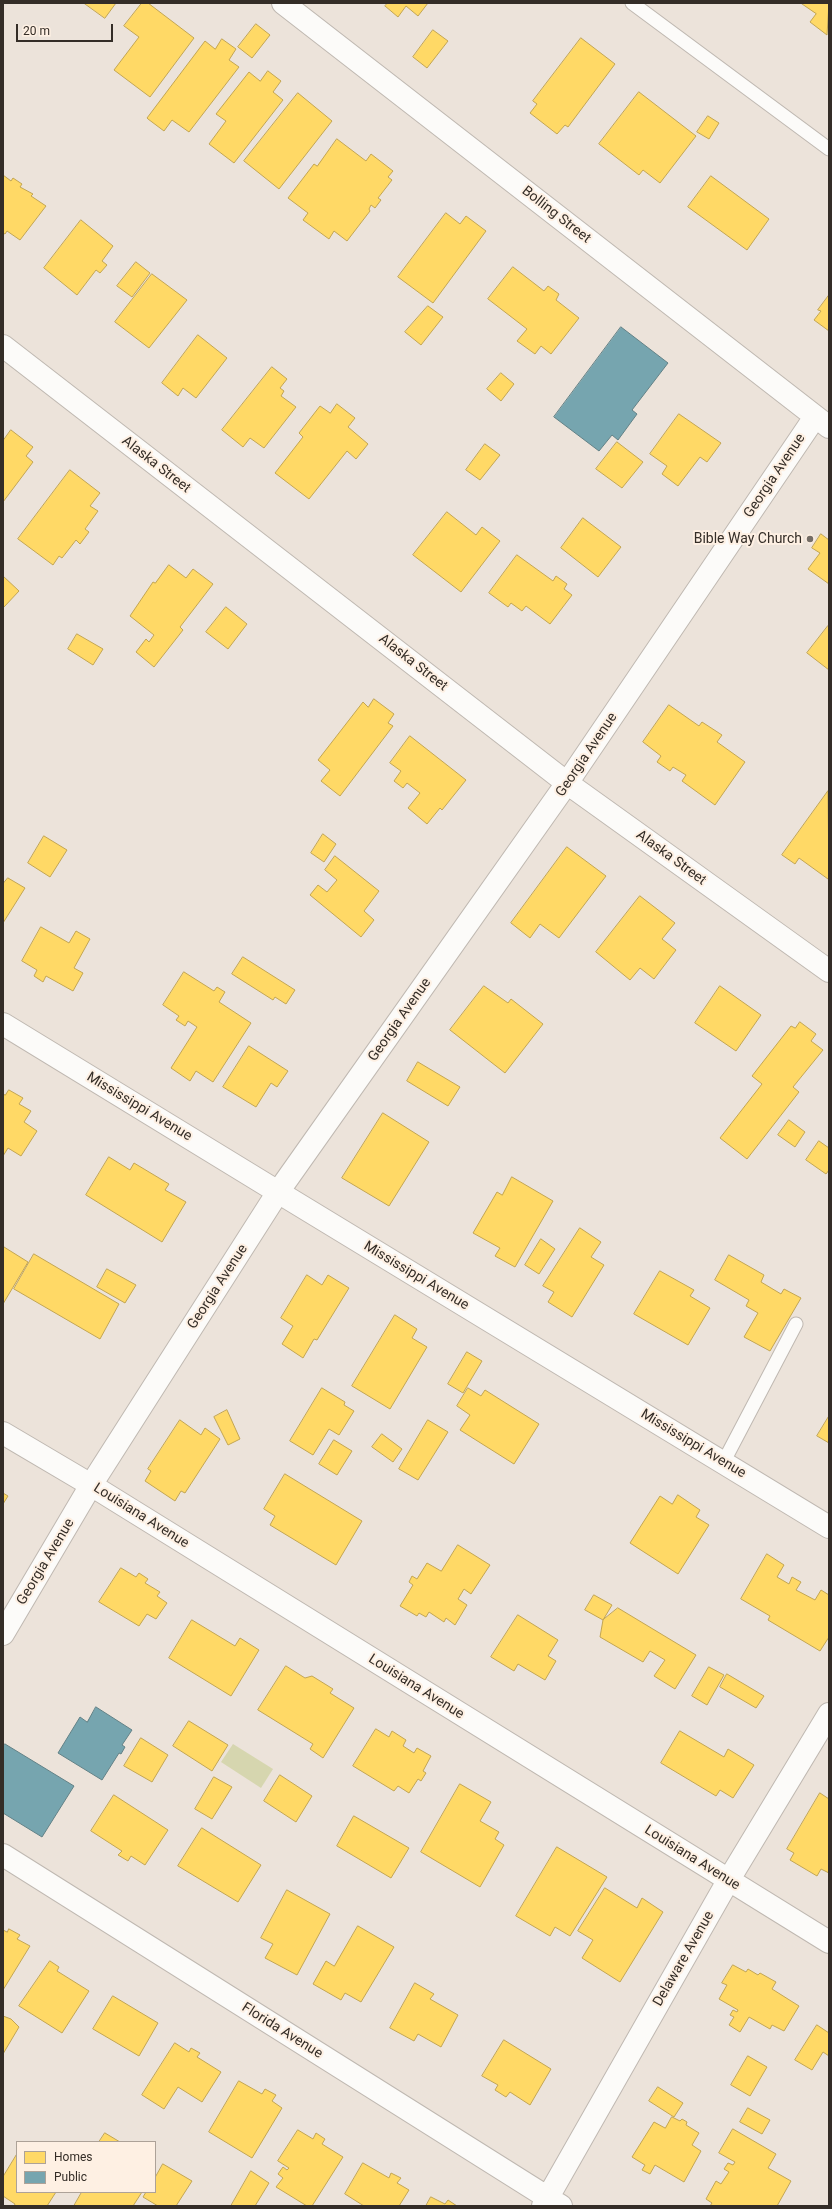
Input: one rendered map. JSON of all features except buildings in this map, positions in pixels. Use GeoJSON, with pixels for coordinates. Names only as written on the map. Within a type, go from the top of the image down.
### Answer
{"type":"FeatureCollection","features":[{"type":"Feature","properties":{"kind":"street","name":"Bolling Street"},"geometry":{"type":"LineString","coordinates":[[283,3],[822,422]]}},
{"type":"Feature","properties":{"kind":"street","name":"Alaska Street"},"geometry":{"type":"LineString","coordinates":[[3,346],[567,783],[829,971]]}},
{"type":"Feature","properties":{"kind":"street","name":"Georgia Avenue"},"geometry":{"type":"LineString","coordinates":[[3,1634],[91,1485],[278,1192],[822,422]]}},
{"type":"Feature","properties":{"kind":"street","name":"Mississippi Avenue"},"geometry":{"type":"LineString","coordinates":[[3,1024],[829,1527]]}},
{"type":"Feature","properties":{"kind":"street","name":"Louisiana Avenue"},"geometry":{"type":"LineString","coordinates":[[3,1433],[91,1485],[728,1881],[829,1942]]}},
{"type":"Feature","properties":{"kind":"street","name":"Delaware Avenue"},"geometry":{"type":"LineString","coordinates":[[551,2203],[728,1881],[829,1714]]}},
{"type":"Feature","properties":{"kind":"street","name":"Florida Avenue"},"geometry":{"type":"LineString","coordinates":[[3,1855],[551,2203]]}},
{"type":"Feature","properties":{"kind":"lane"},"geometry":{"type":"LineString","coordinates":[[632,3],[829,149]]}},
{"type":"Feature","properties":{"kind":"lane"},"geometry":{"type":"LineString","coordinates":[[724,1463],[796,1324]]}},
{"type":"Feature","properties":{"kind":"shaded area"},"geometry":{"type":"Polygon","coordinates":[[[233,1744],[273,1769],[261,1788],[221,1762],[233,1744]]]}},
{"type":"Feature","properties":{"kind":"place","name":"Bible Way Church"},"geometry":{"type":"Point","coordinates":[810,539]}}]}
